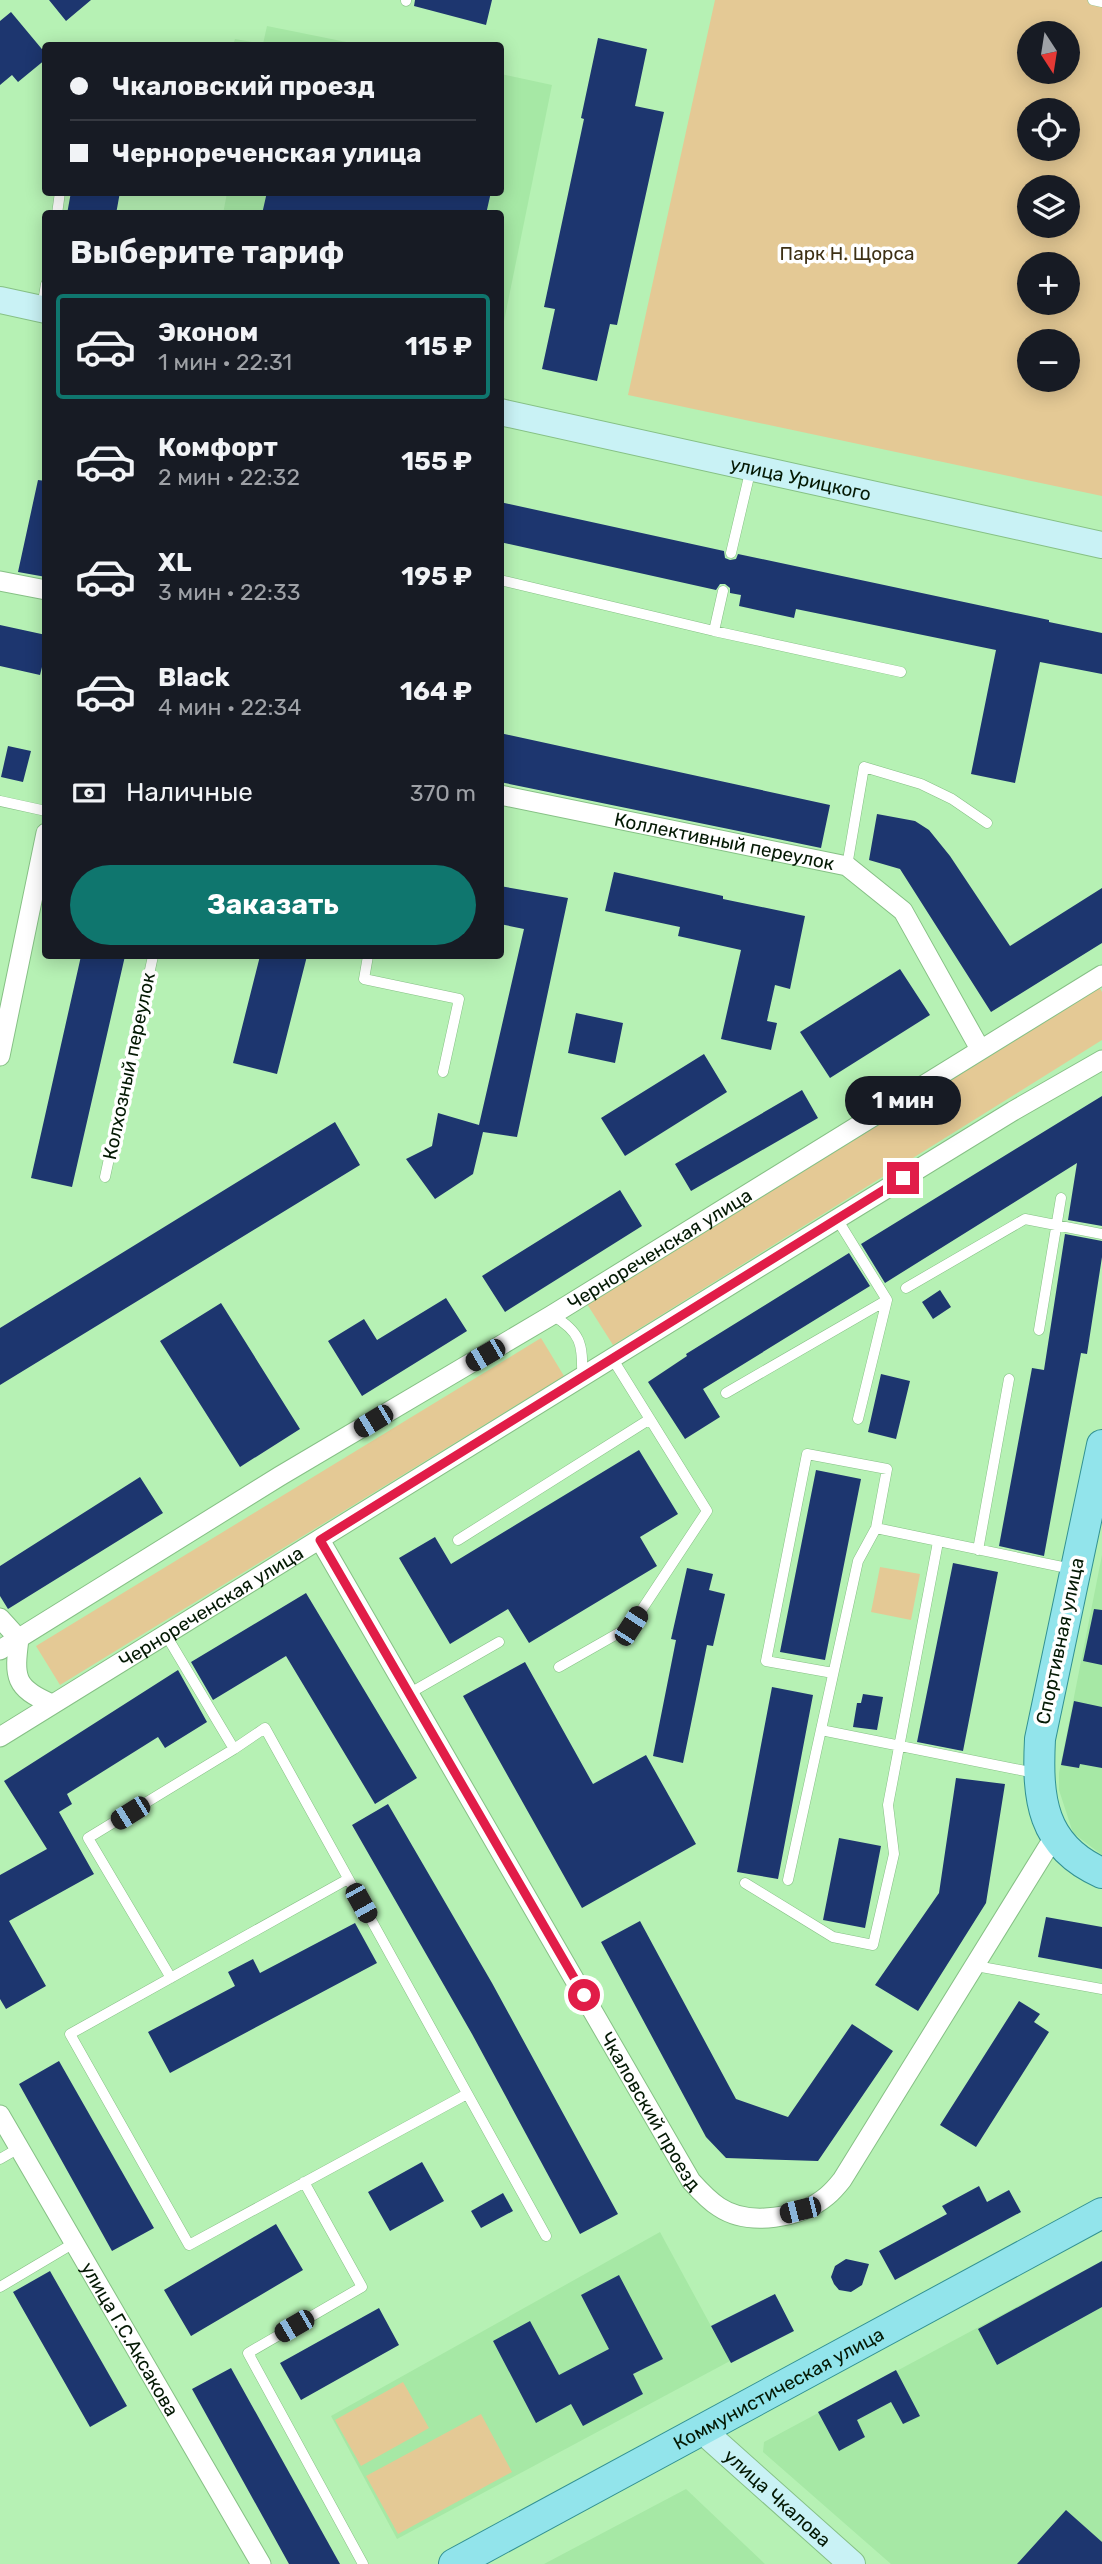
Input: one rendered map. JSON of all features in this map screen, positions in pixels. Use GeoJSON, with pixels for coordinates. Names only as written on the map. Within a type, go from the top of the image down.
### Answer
{"type":"FeatureCollection","features":[{"type":"Feature","properties":{"kind":"main road"},"geometry":{"type":"LineString","coordinates":[[0,300],[42,301]]}},
{"type":"Feature","properties":{"kind":"main road","name":"улица Урицкого"},"geometry":{"type":"LineString","coordinates":[[504,413],[1102,545]]}},
{"type":"Feature","properties":{"kind":"main road","name":"Спортивная улица"},"geometry":{"type":"LineString","coordinates":[[1054,1837],[1046,1814],[1040,1739],[1102,1445]]}},
{"type":"Feature","properties":{"kind":"main road"},"geometry":{"type":"LineString","coordinates":[[1054,1837],[1077,1859],[1102,1873]]}},
{"type":"Feature","properties":{"kind":"main road","name":"Коммунистическая улица"},"geometry":{"type":"LineString","coordinates":[[454,2564],[1102,2213]]}},
{"type":"Feature","properties":{"kind":"main road","name":"улица Чкалова"},"geometry":{"type":"LineString","coordinates":[[703,2431],[852,2564]]}},
{"type":"Feature","properties":{"kind":"street"},"geometry":{"type":"LineString","coordinates":[[0,581],[42,589]]}},
{"type":"Feature","properties":{"kind":"street","name":"Коллективный переулок"},"geometry":{"type":"LineString","coordinates":[[504,797],[847,866],[903,911],[980,1049]]}},
{"type":"Feature","properties":{"kind":"street"},"geometry":{"type":"LineString","coordinates":[[0,1056],[4,1009],[42,850]]}},
{"type":"Feature","properties":{"kind":"street","name":"Чернореченская улица"},"geometry":{"type":"LineString","coordinates":[[0,1650],[281,1476],[552,1315],[1102,975]]}},
{"type":"Feature","properties":{"kind":"street","name":"Чернореченская улица"},"geometry":{"type":"LineString","coordinates":[[0,1737],[837,1219],[1102,1060]]}},
{"type":"Feature","properties":{"kind":"street","name":"Чкаловский проезд"},"geometry":{"type":"LineString","coordinates":[[320,1540],[691,2181],[721,2209],[746,2217],[770,2217],[800,2210],[827,2197],[842,2180],[1054,1837]]}},
{"type":"Feature","properties":{"kind":"street"},"geometry":{"type":"LineString","coordinates":[[0,1618],[19,1639],[16,1664],[20,1685],[52,1704]]}},
{"type":"Feature","properties":{"kind":"street","name":"улица Г.С.Аксакова"},"geometry":{"type":"LineString","coordinates":[[0,2115],[261,2564]]}},
{"type":"Feature","properties":{"kind":"lane"},"geometry":{"type":"LineString","coordinates":[[1093,0],[1102,2]]}},
{"type":"Feature","properties":{"kind":"lane"},"geometry":{"type":"LineString","coordinates":[[731,553],[751,468]]}},
{"type":"Feature","properties":{"kind":"lane"},"geometry":{"type":"LineString","coordinates":[[504,581],[901,672]]}},
{"type":"Feature","properties":{"kind":"lane"},"geometry":{"type":"LineString","coordinates":[[714,631],[723,591]]}},
{"type":"Feature","properties":{"kind":"lane"},"geometry":{"type":"LineString","coordinates":[[847,866],[864,767],[921,783],[953,799],[987,823]]}},
{"type":"Feature","properties":{"kind":"lane"},"geometry":{"type":"LineString","coordinates":[[0,801],[42,810]]}},
{"type":"Feature","properties":{"kind":"lane","name":"Колхозный переулок"},"geometry":{"type":"LineString","coordinates":[[105,1177],[152,959]]}},
{"type":"Feature","properties":{"kind":"lane"},"geometry":{"type":"LineString","coordinates":[[367,959],[364,979],[459,999],[443,1072]]}},
{"type":"Feature","properties":{"kind":"lane"},"geometry":{"type":"LineString","coordinates":[[1039,1330],[1060,1198]]}},
{"type":"Feature","properties":{"kind":"lane"},"geometry":{"type":"LineString","coordinates":[[837,1219],[887,1300],[858,1419]]}},
{"type":"Feature","properties":{"kind":"lane"},"geometry":{"type":"LineString","coordinates":[[906,1288],[1025,1219],[1102,1234]]}},
{"type":"Feature","properties":{"kind":"lane"},"geometry":{"type":"LineString","coordinates":[[726,1393],[887,1300]]}},
{"type":"Feature","properties":{"kind":"lane"},"geometry":{"type":"LineString","coordinates":[[552,1315],[578,1336],[583,1356],[582,1377]]}},
{"type":"Feature","properties":{"kind":"lane"},"geometry":{"type":"LineString","coordinates":[[559,1667],[631,1626],[706,1511],[612,1358]]}},
{"type":"Feature","properties":{"kind":"lane"},"geometry":{"type":"LineString","coordinates":[[978,1550],[1009,1379]]}},
{"type":"Feature","properties":{"kind":"lane"},"geometry":{"type":"LineString","coordinates":[[458,1540],[650,1419]]}},
{"type":"Feature","properties":{"kind":"lane"},"geometry":{"type":"LineString","coordinates":[[788,1880],[858,1561],[876,1528],[887,1469],[807,1454],[766,1661],[833,1673]]}},
{"type":"Feature","properties":{"kind":"lane"},"geometry":{"type":"LineString","coordinates":[[876,1528],[1076,1570]]}},
{"type":"Feature","properties":{"kind":"lane"},"geometry":{"type":"LineString","coordinates":[[745,1883],[833,1937],[873,1945],[894,1854],[888,1805],[938,1542]]}},
{"type":"Feature","properties":{"kind":"lane"},"geometry":{"type":"LineString","coordinates":[[166,1635],[234,1749]]}},
{"type":"Feature","properties":{"kind":"lane"},"geometry":{"type":"LineString","coordinates":[[410,1693],[499,1642]]}},
{"type":"Feature","properties":{"kind":"lane"},"geometry":{"type":"LineString","coordinates":[[171,1978],[88,1838],[265,1728],[546,2236]]}},
{"type":"Feature","properties":{"kind":"lane"},"geometry":{"type":"LineString","coordinates":[[821,1730],[1042,1775]]}},
{"type":"Feature","properties":{"kind":"lane"},"geometry":{"type":"LineString","coordinates":[[348,1879],[70,2034],[189,2245],[467,2094]]}},
{"type":"Feature","properties":{"kind":"lane"},"geometry":{"type":"LineString","coordinates":[[976,1966],[1102,1989]]}},
{"type":"Feature","properties":{"kind":"lane"},"geometry":{"type":"LineString","coordinates":[[0,2159],[19,2148]]}},
{"type":"Feature","properties":{"kind":"lane"},"geometry":{"type":"LineString","coordinates":[[304,2182],[362,2287],[248,2353],[363,2564]]}},
{"type":"Feature","properties":{"kind":"lane"},"geometry":{"type":"LineString","coordinates":[[0,2287],[75,2243]]}},
{"type":"Feature","properties":{"kind":"shaded area"},"geometry":{"type":"Polygon","coordinates":[[[267,26],[346,42],[263,42],[267,26]]]}},
{"type":"Feature","properties":{"kind":"shaded area"},"geometry":{"type":"Polygon","coordinates":[[[504,75],[552,85],[504,321],[504,210],[224,210],[226,196],[504,196],[504,75]]]}},
{"type":"Feature","properties":{"kind":"shaded area"},"geometry":{"type":"Polygon","coordinates":[[[1102,1555],[1102,1855],[1073,1833],[1059,1790],[1059,1773],[1102,1555]]]}},
{"type":"Feature","properties":{"kind":"shaded area"},"geometry":{"type":"Polygon","coordinates":[[[660,2232],[730,2361],[397,2539],[331,2416],[660,2232]]]}},
{"type":"Feature","properties":{"kind":"shaded area"},"geometry":{"type":"Polygon","coordinates":[[[1102,2261],[1102,2564],[891,2564],[763,2452],[764,2442],[1102,2261]]]}},
{"type":"Feature","properties":{"kind":"shaded area"},"geometry":{"type":"Polygon","coordinates":[[[686,2489],[765,2564],[544,2564],[686,2489]]]}},
{"type":"Feature","properties":{"kind":"green space","name":"Парк Н. Щорса"},"geometry":{"type":"Polygon","coordinates":[[[715,0],[1089,0],[1102,3],[1102,496],[628,395],[715,0]]]}},
{"type":"Feature","properties":{"kind":"green space"},"geometry":{"type":"Polygon","coordinates":[[[1098,985],[1102,992],[1102,1040],[613,1345],[587,1304],[1098,985]]]}},
{"type":"Feature","properties":{"kind":"green space"},"geometry":{"type":"Polygon","coordinates":[[[541,1338],[564,1376],[60,1685],[36,1646],[541,1338]]]}},
{"type":"Feature","properties":{"kind":"green space"},"geometry":{"type":"Polygon","coordinates":[[[880,1567],[920,1574],[911,1620],[871,1612],[880,1567]]]}},
{"type":"Feature","properties":{"kind":"green space"},"geometry":{"type":"Polygon","coordinates":[[[403,2382],[429,2428],[361,2466],[335,2420],[403,2382]]]}},
{"type":"Feature","properties":{"kind":"green space"},"geometry":{"type":"Polygon","coordinates":[[[481,2414],[512,2472],[398,2534],[366,2476],[481,2414]]]}},
{"type":"Feature","properties":{"kind":"building"},"geometry":{"type":"Polygon","coordinates":[[[49,0],[91,0],[66,21],[49,0]]]}},
{"type":"Feature","properties":{"kind":"building"},"geometry":{"type":"Polygon","coordinates":[[[415,0],[492,0],[486,25],[414,6],[415,0]]]}},
{"type":"Feature","properties":{"kind":"building"},"geometry":{"type":"Polygon","coordinates":[[[11,12],[42,49],[42,62],[18,82],[12,75],[0,85],[0,21],[11,12]]]}},
{"type":"Feature","properties":{"kind":"building"},"geometry":{"type":"Polygon","coordinates":[[[598,38],[647,49],[635,106],[664,112],[617,325],[610,324],[597,381],[542,369],[555,309],[544,307],[584,119],[581,118],[598,38]]]}},
{"type":"Feature","properties":{"kind":"building"},"geometry":{"type":"Polygon","coordinates":[[[70,196],[119,196],[117,210],[68,210],[70,196]]]}},
{"type":"Feature","properties":{"kind":"building"},"geometry":{"type":"Polygon","coordinates":[[[266,196],[490,196],[487,210],[263,210],[266,196]]]}},
{"type":"Feature","properties":{"kind":"building"},"geometry":{"type":"Polygon","coordinates":[[[38,480],[42,480],[42,576],[18,572],[38,480]]]}},
{"type":"Feature","properties":{"kind":"building"},"geometry":{"type":"Polygon","coordinates":[[[504,503],[724,551],[725,558],[730,560],[736,559],[738,554],[1102,633],[1102,674],[1040,662],[1015,783],[971,774],[996,650],[796,609],[794,618],[739,606],[741,595],[730,593],[730,588],[725,584],[720,584],[716,590],[504,543],[504,503]]]}},
{"type":"Feature","properties":{"kind":"building"},"geometry":{"type":"Polygon","coordinates":[[[0,625],[42,634],[40,675],[0,666],[0,625]]]}},
{"type":"Feature","properties":{"kind":"building"},"geometry":{"type":"Polygon","coordinates":[[[504,734],[830,805],[821,848],[504,783],[504,734]]]}},
{"type":"Feature","properties":{"kind":"building"},"geometry":{"type":"Polygon","coordinates":[[[8,746],[31,751],[23,782],[1,777],[8,746]]]}},
{"type":"Feature","properties":{"kind":"building"},"geometry":{"type":"Polygon","coordinates":[[[877,814],[915,821],[929,830],[950,856],[1010,946],[1102,888],[1102,943],[991,1012],[900,869],[869,860],[877,814]]]}},
{"type":"Feature","properties":{"kind":"building"},"geometry":{"type":"Polygon","coordinates":[[[614,872],[805,916],[790,989],[775,985],[767,1021],[777,1023],[771,1050],[721,1039],[741,950],[678,936],[680,927],[605,911],[614,872]]]}},
{"type":"Feature","properties":{"kind":"building"},"geometry":{"type":"Polygon","coordinates":[[[504,887],[568,898],[517,1137],[483,1132],[473,1174],[435,1199],[406,1159],[432,1146],[438,1113],[479,1125],[524,929],[504,925],[504,887]]]}},
{"type":"Feature","properties":{"kind":"building"},"geometry":{"type":"Polygon","coordinates":[[[80,959],[124,959],[72,1187],[31,1178],[80,959]]]}},
{"type":"Feature","properties":{"kind":"building"},"geometry":{"type":"Polygon","coordinates":[[[259,959],[306,959],[277,1074],[233,1063],[259,959]]]}},
{"type":"Feature","properties":{"kind":"building"},"geometry":{"type":"Polygon","coordinates":[[[900,969],[930,1015],[830,1078],[800,1032],[900,969]]]}},
{"type":"Feature","properties":{"kind":"building"},"geometry":{"type":"Polygon","coordinates":[[[576,1013],[623,1023],[615,1063],[568,1053],[576,1013]]]}},
{"type":"Feature","properties":{"kind":"building"},"geometry":{"type":"Polygon","coordinates":[[[704,1054],[727,1092],[625,1156],[601,1118],[704,1054]]]}},
{"type":"Feature","properties":{"kind":"building"},"geometry":{"type":"Polygon","coordinates":[[[802,1090],[818,1118],[691,1191],[675,1164],[802,1090]]]}},
{"type":"Feature","properties":{"kind":"building"},"geometry":{"type":"Polygon","coordinates":[[[1102,1096],[1102,1226],[1068,1220],[1077,1163],[885,1283],[861,1244],[1102,1096]]]}},
{"type":"Feature","properties":{"kind":"building"},"geometry":{"type":"Polygon","coordinates":[[[335,1122],[360,1165],[0,1385],[0,1328],[335,1122]]]}},
{"type":"Feature","properties":{"kind":"building"},"geometry":{"type":"Polygon","coordinates":[[[620,1190],[642,1226],[505,1312],[482,1276],[620,1190]]]}},
{"type":"Feature","properties":{"kind":"building"},"geometry":{"type":"Polygon","coordinates":[[[1065,1234],[1102,1241],[1102,1257],[1087,1354],[1081,1353],[1044,1556],[999,1546],[1032,1368],[1044,1370],[1065,1234]]]}},
{"type":"Feature","properties":{"kind":"building"},"geometry":{"type":"Polygon","coordinates":[[[849,1253],[870,1286],[703,1389],[720,1417],[685,1439],[648,1382],[687,1356],[686,1354],[849,1253]]]}},
{"type":"Feature","properties":{"kind":"building"},"geometry":{"type":"Polygon","coordinates":[[[940,1290],[951,1307],[933,1319],[922,1302],[940,1290]]]}},
{"type":"Feature","properties":{"kind":"building"},"geometry":{"type":"Polygon","coordinates":[[[446,1298],[467,1331],[362,1396],[328,1341],[364,1319],[377,1340],[446,1298]]]}},
{"type":"Feature","properties":{"kind":"building"},"geometry":{"type":"Polygon","coordinates":[[[221,1303],[300,1429],[240,1467],[160,1341],[221,1303]]]}},
{"type":"Feature","properties":{"kind":"building"},"geometry":{"type":"Polygon","coordinates":[[[881,1374],[910,1381],[896,1439],[868,1432],[881,1374]]]}},
{"type":"Feature","properties":{"kind":"building"},"geometry":{"type":"Polygon","coordinates":[[[639,1450],[678,1514],[640,1537],[657,1566],[529,1643],[508,1609],[450,1644],[399,1558],[435,1537],[451,1564],[639,1450]]]}},
{"type":"Feature","properties":{"kind":"building"},"geometry":{"type":"Polygon","coordinates":[[[816,1470],[861,1479],[825,1660],[780,1652],[816,1470]]]}},
{"type":"Feature","properties":{"kind":"building"},"geometry":{"type":"Polygon","coordinates":[[[140,1477],[163,1513],[8,1609],[0,1596],[0,1566],[140,1477]]]}},
{"type":"Feature","properties":{"kind":"building"},"geometry":{"type":"Polygon","coordinates":[[[953,1563],[998,1572],[963,1751],[917,1742],[953,1563]]]}},
{"type":"Feature","properties":{"kind":"building"},"geometry":{"type":"Polygon","coordinates":[[[687,1568],[713,1574],[709,1590],[725,1594],[713,1646],[707,1645],[683,1763],[653,1756],[676,1640],[671,1639],[687,1568]]]}},
{"type":"Feature","properties":{"kind":"building"},"geometry":{"type":"Polygon","coordinates":[[[306,1593],[417,1778],[375,1804],[286,1656],[213,1700],[191,1662],[306,1593]]]}},
{"type":"Feature","properties":{"kind":"building"},"geometry":{"type":"Polygon","coordinates":[[[1094,1609],[1102,1610],[1102,1665],[1083,1661],[1094,1609]]]}},
{"type":"Feature","properties":{"kind":"building"},"geometry":{"type":"Polygon","coordinates":[[[525,1662],[593,1784],[646,1755],[696,1844],[582,1908],[463,1696],[525,1662]]]}},
{"type":"Feature","properties":{"kind":"building"},"geometry":{"type":"Polygon","coordinates":[[[178,1670],[207,1722],[165,1748],[158,1737],[67,1794],[72,1804],[59,1812],[94,1874],[9,1921],[46,1986],[6,2009],[0,1999],[0,1875],[47,1849],[4,1781],[178,1670]]]}},
{"type":"Feature","properties":{"kind":"building"},"geometry":{"type":"Polygon","coordinates":[[[772,1687],[813,1695],[778,1879],[737,1872],[772,1687]]]}},
{"type":"Feature","properties":{"kind":"building"},"geometry":{"type":"Polygon","coordinates":[[[863,1694],[883,1697],[877,1730],[853,1727],[857,1703],[861,1703],[863,1694]]]}},
{"type":"Feature","properties":{"kind":"building"},"geometry":{"type":"Polygon","coordinates":[[[1074,1701],[1102,1707],[1102,1768],[1080,1764],[1079,1768],[1061,1765],[1074,1701]]]}},
{"type":"Feature","properties":{"kind":"building"},"geometry":{"type":"Polygon","coordinates":[[[956,1778],[1005,1784],[986,1903],[918,2011],[875,1985],[939,1893],[956,1778]]]}},
{"type":"Feature","properties":{"kind":"building"},"geometry":{"type":"Polygon","coordinates":[[[388,1804],[492,1983],[618,2214],[580,2234],[472,2034],[352,1825],[388,1804]]]}},
{"type":"Feature","properties":{"kind":"building"},"geometry":{"type":"Polygon","coordinates":[[[839,1838],[881,1846],[865,1928],[823,1920],[839,1838]]]}},
{"type":"Feature","properties":{"kind":"building"},"geometry":{"type":"Polygon","coordinates":[[[1046,1917],[1102,1927],[1102,1969],[1038,1957],[1046,1917]]]}},
{"type":"Feature","properties":{"kind":"building"},"geometry":{"type":"Polygon","coordinates":[[[640,1921],[736,2099],[788,2117],[852,2024],[893,2051],[818,2161],[726,2158],[706,2137],[601,1942],[640,1921]]]}},
{"type":"Feature","properties":{"kind":"building"},"geometry":{"type":"Polygon","coordinates":[[[355,1923],[377,1963],[170,2073],[148,2032],[235,1986],[228,1972],[253,1959],[260,1973],[355,1923]]]}},
{"type":"Feature","properties":{"kind":"building"},"geometry":{"type":"Polygon","coordinates":[[[1019,2001],[1040,2014],[1034,2022],[1049,2032],[976,2147],[940,2125],[1019,2001]]]}},
{"type":"Feature","properties":{"kind":"building"},"geometry":{"type":"Polygon","coordinates":[[[59,2061],[154,2228],[112,2251],[19,2084],[59,2061]]]}},
{"type":"Feature","properties":{"kind":"building"},"geometry":{"type":"Polygon","coordinates":[[[422,2162],[444,2201],[390,2231],[368,2192],[422,2162]]]}},
{"type":"Feature","properties":{"kind":"building"},"geometry":{"type":"Polygon","coordinates":[[[979,2186],[987,2202],[1009,2190],[1021,2212],[895,2280],[879,2251],[947,2214],[942,2206],[979,2186]]]}},
{"type":"Feature","properties":{"kind":"building"},"geometry":{"type":"Polygon","coordinates":[[[503,2193],[513,2211],[481,2228],[471,2211],[503,2193]]]}},
{"type":"Feature","properties":{"kind":"building"},"geometry":{"type":"Polygon","coordinates":[[[276,2224],[303,2270],[191,2336],[164,2290],[276,2224]]]}},
{"type":"Feature","properties":{"kind":"building"},"geometry":{"type":"Polygon","coordinates":[[[846,2259],[869,2264],[862,2285],[851,2292],[839,2290],[831,2277],[835,2266],[846,2259]]]}},
{"type":"Feature","properties":{"kind":"building"},"geometry":{"type":"Polygon","coordinates":[[[1102,2261],[1102,2307],[997,2365],[978,2329],[1102,2261]]]}},
{"type":"Feature","properties":{"kind":"building"},"geometry":{"type":"Polygon","coordinates":[[[50,2271],[127,2406],[90,2427],[13,2292],[50,2271]]]}},
{"type":"Feature","properties":{"kind":"building"},"geometry":{"type":"Polygon","coordinates":[[[619,2275],[663,2359],[633,2374],[643,2394],[583,2426],[571,2404],[536,2423],[493,2341],[530,2321],[559,2375],[609,2349],[581,2295],[619,2275]]]}},
{"type":"Feature","properties":{"kind":"building"},"geometry":{"type":"Polygon","coordinates":[[[775,2294],[794,2331],[731,2363],[711,2326],[775,2294]]]}},
{"type":"Feature","properties":{"kind":"building"},"geometry":{"type":"Polygon","coordinates":[[[379,2308],[399,2345],[301,2400],[280,2363],[379,2308]]]}},
{"type":"Feature","properties":{"kind":"building"},"geometry":{"type":"Polygon","coordinates":[[[231,2368],[340,2564],[289,2564],[192,2389],[231,2368]]]}},
{"type":"Feature","properties":{"kind":"building"},"geometry":{"type":"Polygon","coordinates":[[[896,2370],[920,2416],[903,2424],[891,2402],[857,2420],[865,2437],[839,2451],[818,2412],[896,2370]]]}},
{"type":"Feature","properties":{"kind":"building"},"geometry":{"type":"Polygon","coordinates":[[[1066,2510],[1102,2542],[1102,2564],[1017,2564],[1066,2510]]]}},
{"type":"Feature","properties":{"kind":"route"},"geometry":{"type":"LineString","coordinates":[[584,1995],[320,1540],[903,1178]]}}]}
